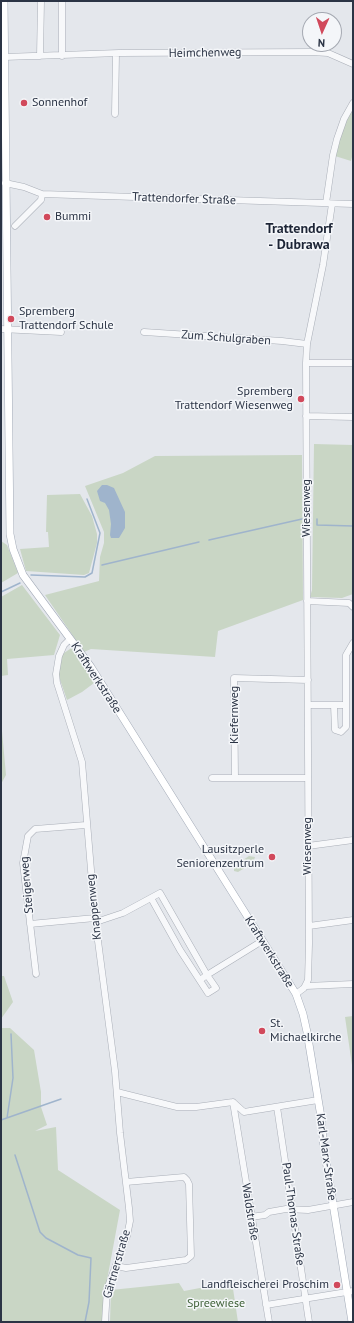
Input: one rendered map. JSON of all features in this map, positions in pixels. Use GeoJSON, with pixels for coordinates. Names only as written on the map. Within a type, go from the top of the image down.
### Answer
{"type":"FeatureCollection","features":[{"type":"Feature","properties":{"kind":"main road","name":"Kraftwerkstraße"},"geometry":{"type":"LineString","coordinates":[[4,1],[2,11],[4,57],[5,184],[4,329],[10,534],[12,549],[16,561],[27,581],[95,674],[296,994]]}},
{"type":"Feature","properties":{"kind":"main road","name":"Karl-Marx-Straße"},"geometry":{"type":"LineString","coordinates":[[296,994],[304,1016],[333,1205],[350,1291],[352,1322]]}},
{"type":"Feature","properties":{"kind":"street"},"geometry":{"type":"LineString","coordinates":[[40,56],[41,1]]}},
{"type":"Feature","properties":{"kind":"street"},"geometry":{"type":"LineString","coordinates":[[62,1],[62,56]]}},
{"type":"Feature","properties":{"kind":"street","name":"Heimchenweg"},"geometry":{"type":"LineString","coordinates":[[4,57],[311,52],[328,53],[353,64]]}},
{"type":"Feature","properties":{"kind":"street"},"geometry":{"type":"LineString","coordinates":[[115,114],[116,54]]}},
{"type":"Feature","properties":{"kind":"street","name":"Wiesenweg"},"geometry":{"type":"LineString","coordinates":[[306,986],[309,976],[309,926],[306,363],[308,344],[323,265],[333,155],[337,139],[353,103]]}},
{"type":"Feature","properties":{"kind":"street","name":"Trattendorfer Straße"},"geometry":{"type":"LineString","coordinates":[[5,184],[24,187],[42,194],[353,204]]}},
{"type":"Feature","properties":{"kind":"street"},"geometry":{"type":"LineString","coordinates":[[14,226],[41,200],[42,194]]}},
{"type":"Feature","properties":{"kind":"street"},"geometry":{"type":"LineString","coordinates":[[4,329],[61,332]]}},
{"type":"Feature","properties":{"kind":"street","name":"Zum Schulgraben"},"geometry":{"type":"LineString","coordinates":[[144,332],[308,344]]}},
{"type":"Feature","properties":{"kind":"street"},"geometry":{"type":"LineString","coordinates":[[306,363],[353,363]]}},
{"type":"Feature","properties":{"kind":"street"},"geometry":{"type":"LineString","coordinates":[[306,416],[353,417]]}},
{"type":"Feature","properties":{"kind":"street"},"geometry":{"type":"LineString","coordinates":[[307,601],[349,603],[353,607]]}},
{"type":"Feature","properties":{"kind":"street","name":"Knappenweg"},"geometry":{"type":"LineString","coordinates":[[70,639],[61,650],[56,674],[57,683],[82,762],[86,825],[126,1182]]}},
{"type":"Feature","properties":{"kind":"street"},"geometry":{"type":"LineString","coordinates":[[334,705],[335,730],[341,732],[346,727],[346,655],[353,643]]}},
{"type":"Feature","properties":{"kind":"street","name":"Kiefernweg"},"geometry":{"type":"LineString","coordinates":[[235,778],[234,678],[308,680]]}},
{"type":"Feature","properties":{"kind":"street"},"geometry":{"type":"LineString","coordinates":[[308,705],[346,705]]}},
{"type":"Feature","properties":{"kind":"street"},"geometry":{"type":"LineString","coordinates":[[212,778],[308,778]]}},
{"type":"Feature","properties":{"kind":"street","name":"Steigerweg"},"geometry":{"type":"LineString","coordinates":[[36,974],[23,863],[28,836],[35,829],[86,825]]}},
{"type":"Feature","properties":{"kind":"street"},"geometry":{"type":"LineString","coordinates":[[308,846],[353,840]]}},
{"type":"Feature","properties":{"kind":"street"},"geometry":{"type":"LineString","coordinates":[[160,893],[167,908],[216,988],[208,993],[180,950],[151,898],[160,893]]}},
{"type":"Feature","properties":{"kind":"street","name":"Steigerweg"},"geometry":{"type":"LineString","coordinates":[[30,924],[96,920],[124,913],[151,898]]}},
{"type":"Feature","properties":{"kind":"street"},"geometry":{"type":"LineString","coordinates":[[159,912],[167,908]]}},
{"type":"Feature","properties":{"kind":"street"},"geometry":{"type":"LineString","coordinates":[[309,926],[353,920]]}},
{"type":"Feature","properties":{"kind":"street"},"geometry":{"type":"LineString","coordinates":[[200,980],[262,941]]}},
{"type":"Feature","properties":{"kind":"street"},"geometry":{"type":"LineString","coordinates":[[180,950],[189,945]]}},
{"type":"Feature","properties":{"kind":"street"},"geometry":{"type":"LineString","coordinates":[[296,994],[306,986],[353,984]]}},
{"type":"Feature","properties":{"kind":"street"},"geometry":{"type":"LineString","coordinates":[[117,1092],[177,1107],[196,1107],[233,1102],[244,1112],[318,1100]]}},
{"type":"Feature","properties":{"kind":"street","name":"Waldstraße"},"geometry":{"type":"LineString","coordinates":[[233,1102],[269,1322]]}},
{"type":"Feature","properties":{"kind":"street","name":"Paul-Thomas-Straße"},"geometry":{"type":"LineString","coordinates":[[278,1106],[309,1322]]}},
{"type":"Feature","properties":{"kind":"street"},"geometry":{"type":"LineString","coordinates":[[116,1266],[126,1268],[186,1260],[191,1256],[188,1180],[184,1178],[126,1182]]}},
{"type":"Feature","properties":{"kind":"street","name":"Gärtnerstraße"},"geometry":{"type":"LineString","coordinates":[[105,1322],[107,1289],[127,1236],[130,1221],[126,1182]]}},
{"type":"Feature","properties":{"kind":"street"},"geometry":{"type":"LineString","coordinates":[[251,1217],[265,1215],[269,1212],[308,1210],[353,1202]]}},
{"type":"Feature","properties":{"kind":"street"},"geometry":{"type":"LineString","coordinates":[[266,1305],[350,1291]]}},
{"type":"Feature","properties":{"kind":"green space"},"geometry":{"type":"Polygon","coordinates":[[[353,107],[353,153],[351,161],[335,156],[342,131],[353,107]]]}},
{"type":"Feature","properties":{"kind":"green space"},"geometry":{"type":"Polygon","coordinates":[[[314,444],[353,445],[353,594],[342,598],[310,597],[312,590],[314,444]]]}},
{"type":"Feature","properties":{"kind":"green space"},"geometry":{"type":"Polygon","coordinates":[[[302,455],[303,600],[218,631],[215,657],[91,649],[84,652],[45,595],[99,581],[100,557],[104,543],[104,532],[85,486],[123,473],[155,456],[302,455]]]}},
{"type":"Feature","properties":{"kind":"green space"},"geometry":{"type":"Polygon","coordinates":[[[80,494],[92,516],[97,534],[97,543],[89,573],[84,575],[26,571],[20,549],[49,547],[48,532],[46,532],[47,495],[80,494]]]}},
{"type":"Feature","properties":{"kind":"green space"},"geometry":{"type":"Polygon","coordinates":[[[1,541],[7,545],[18,573],[1,583],[1,541]]]}},
{"type":"Feature","properties":{"kind":"green space"},"geometry":{"type":"Polygon","coordinates":[[[22,585],[60,635],[54,655],[7,659],[8,675],[1,676],[1,597],[22,585]]]}},
{"type":"Feature","properties":{"kind":"green space"},"geometry":{"type":"Polygon","coordinates":[[[73,647],[94,683],[82,692],[67,700],[58,674],[61,655],[73,647]]]}},
{"type":"Feature","properties":{"kind":"green space"},"geometry":{"type":"Polygon","coordinates":[[[1,720],[6,775],[1,784],[1,720]]]}},
{"type":"Feature","properties":{"kind":"green space"},"geometry":{"type":"Polygon","coordinates":[[[249,856],[255,857],[253,863],[238,872],[234,871],[234,866],[249,856]]]}},
{"type":"Feature","properties":{"kind":"green space"},"geometry":{"type":"Polygon","coordinates":[[[1,976],[4,976],[13,1002],[1,1019],[1,976]]]}},
{"type":"Feature","properties":{"kind":"green space"},"geometry":{"type":"Polygon","coordinates":[[[353,1016],[353,1072],[345,1017],[353,1016]]]}},
{"type":"Feature","properties":{"kind":"green space"},"geometry":{"type":"Polygon","coordinates":[[[1,1028],[10,1028],[34,1050],[41,1092],[41,1107],[47,1125],[35,1131],[56,1127],[58,1170],[120,1210],[105,1291],[102,1322],[1,1322],[1,1028]]]}},
{"type":"Feature","properties":{"kind":"green space","name":"Spreewiese"},"geometry":{"type":"Polygon","coordinates":[[[232,1282],[238,1322],[110,1322],[111,1290],[179,1283],[184,1291],[232,1282]]]}},
{"type":"Feature","properties":{"kind":"water"},"geometry":{"type":"Polygon","coordinates":[[[102,485],[107,485],[114,488],[125,512],[125,528],[119,538],[111,538],[110,535],[111,524],[109,510],[105,503],[100,501],[97,491],[102,485]]]}},
{"type":"Feature","properties":{"kind":"waterway"},"geometry":{"type":"LineString","coordinates":[[31,575],[85,577],[92,573],[100,533],[87,499]]}},
{"type":"Feature","properties":{"kind":"waterway"},"geometry":{"type":"LineString","coordinates":[[209,540],[302,519]]}},
{"type":"Feature","properties":{"kind":"waterway"},"geometry":{"type":"LineString","coordinates":[[317,519],[317,525],[353,526]]}},
{"type":"Feature","properties":{"kind":"waterway"},"geometry":{"type":"LineString","coordinates":[[102,565],[199,542]]}},
{"type":"Feature","properties":{"kind":"waterway"},"geometry":{"type":"LineString","coordinates":[[1,592],[20,583]]}},
{"type":"Feature","properties":{"kind":"waterway"},"geometry":{"type":"LineString","coordinates":[[7,1118],[13,1078],[11,1034]]}},
{"type":"Feature","properties":{"kind":"waterway"},"geometry":{"type":"LineString","coordinates":[[1,1120],[61,1099]]}},
{"type":"Feature","properties":{"kind":"waterway"},"geometry":{"type":"LineString","coordinates":[[15,1155],[40,1232],[46,1238],[78,1255],[91,1258],[89,1302],[85,1322]]}},
{"type":"Feature","properties":{"kind":"place","name":"Sonnenhof"},"geometry":{"type":"Point","coordinates":[24,103]}},
{"type":"Feature","properties":{"kind":"place","name":"Bummi"},"geometry":{"type":"Point","coordinates":[47,217]}},
{"type":"Feature","properties":{"kind":"place","name":"Spremberg Trattendorf Schule"},"geometry":{"type":"Point","coordinates":[11,319]}},
{"type":"Feature","properties":{"kind":"place","name":"Spremberg Trattendorf Wiesenweg"},"geometry":{"type":"Point","coordinates":[301,399]}},
{"type":"Feature","properties":{"kind":"place","name":"Lausitzperle Seniorenzentrum"},"geometry":{"type":"Point","coordinates":[272,857]}},
{"type":"Feature","properties":{"kind":"place","name":"St. Michaelkirche"},"geometry":{"type":"Point","coordinates":[262,1031]}},
{"type":"Feature","properties":{"kind":"place","name":"Landfleischerei Proschim"},"geometry":{"type":"Point","coordinates":[337,1285]}},
{"type":"Feature","properties":{"kind":"district","name":"Trattendorf - Dubrawa"},"geometry":{"type":"Point","coordinates":[299,238]}}]}
